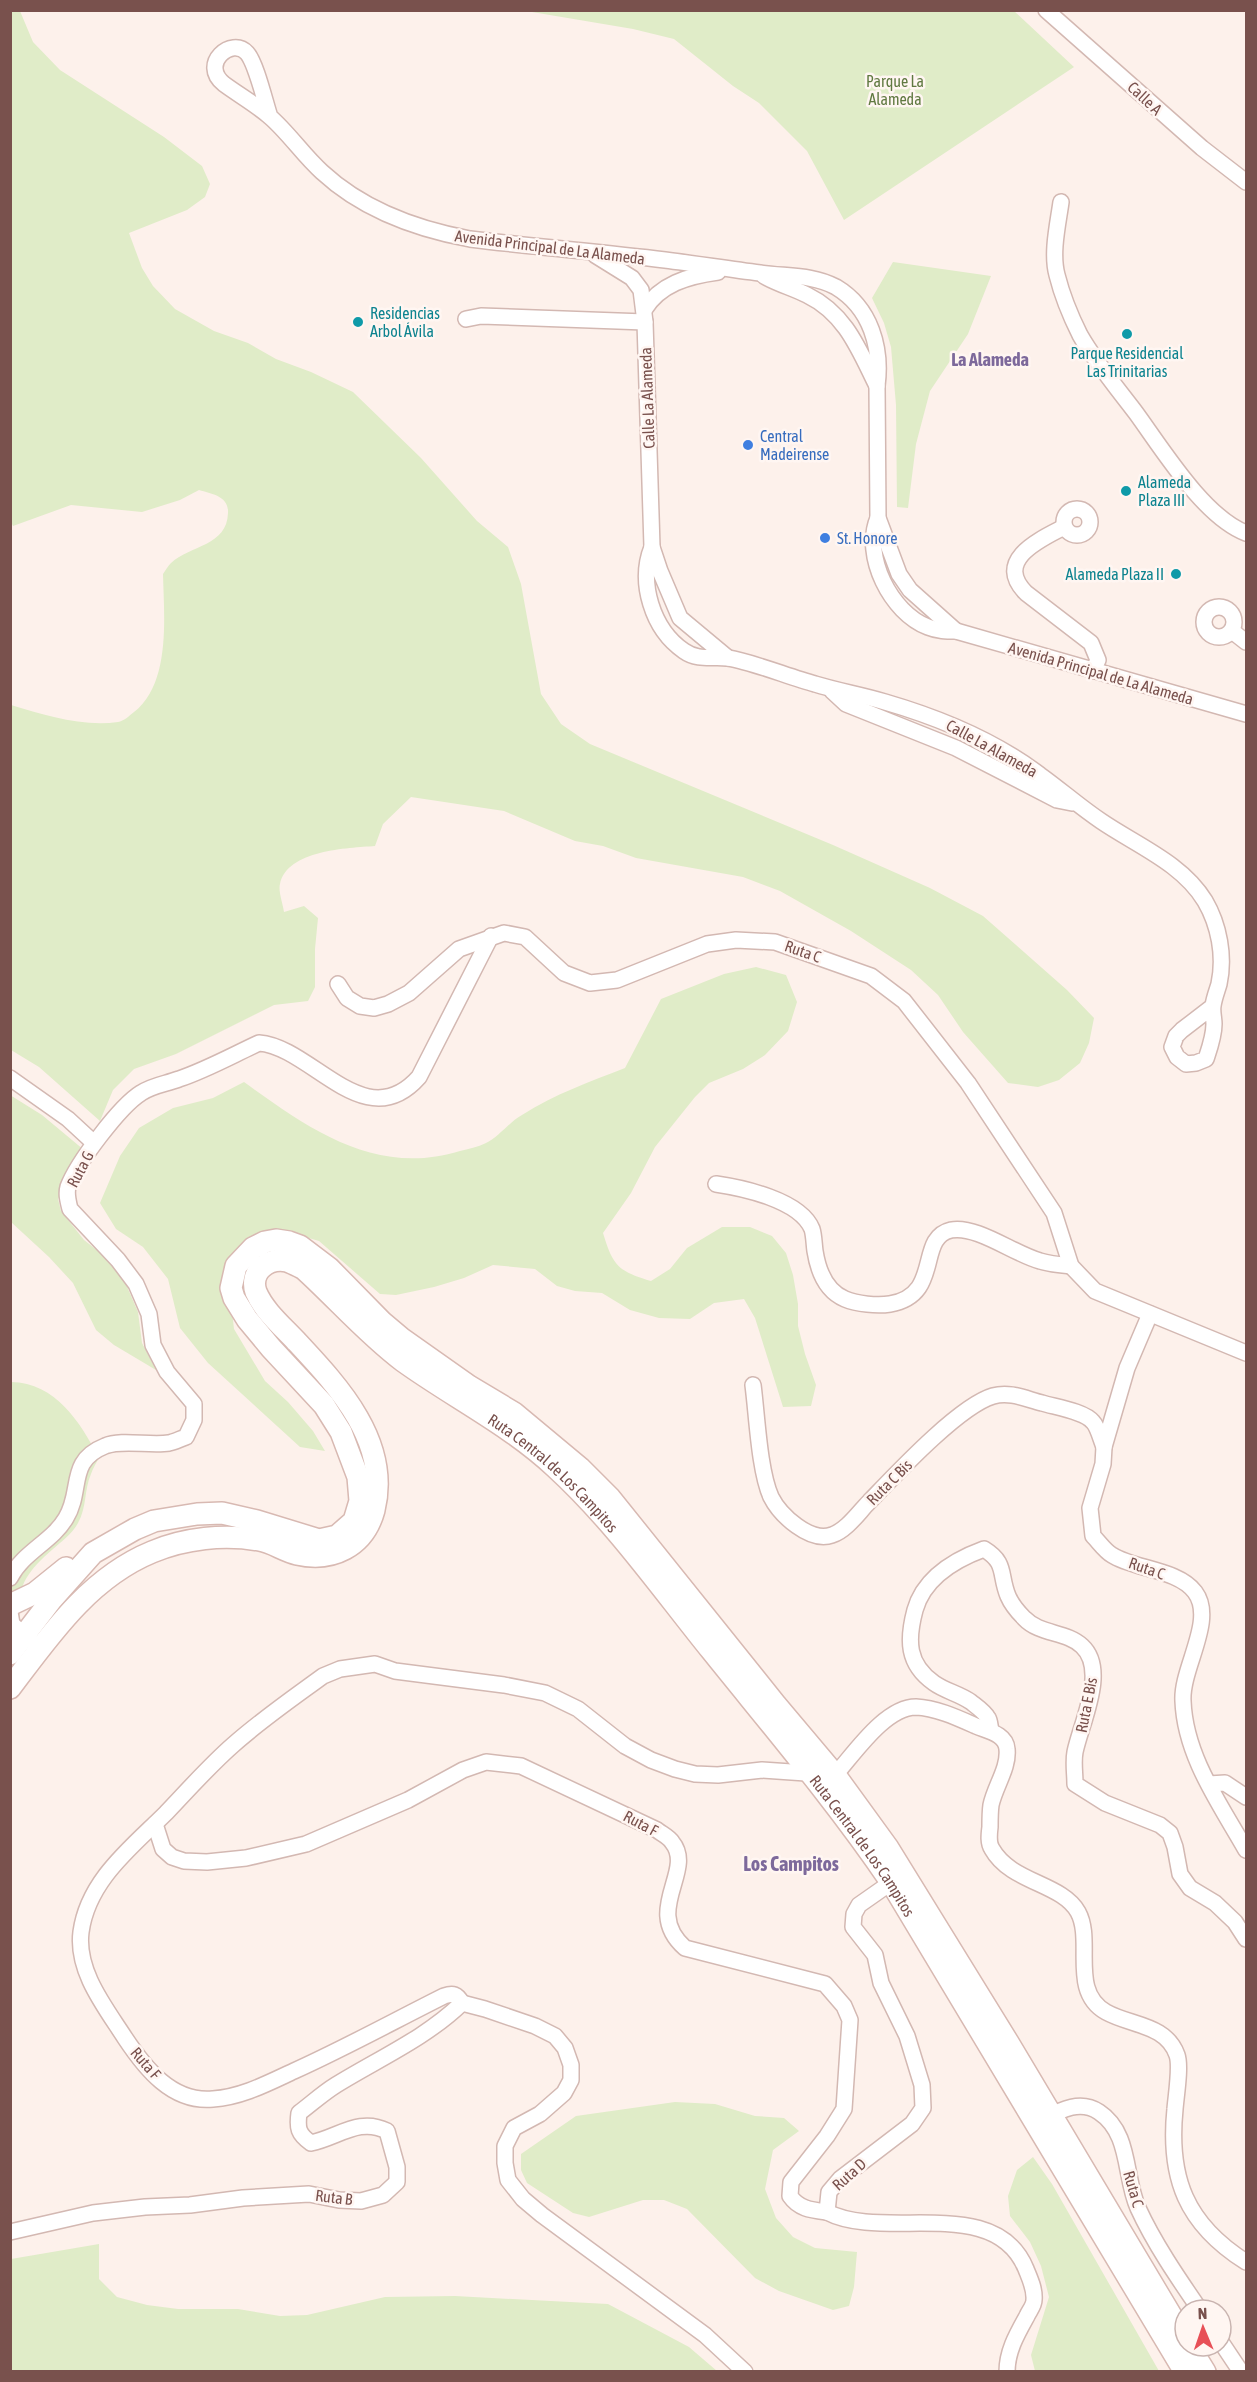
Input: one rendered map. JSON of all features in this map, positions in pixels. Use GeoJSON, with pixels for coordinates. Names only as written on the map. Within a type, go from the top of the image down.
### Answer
{"type":"FeatureCollection","features":[{"type":"Feature","properties":{"kind":"main road","name":"Ruta Central de Los Campitos"},"geometry":{"type":"LineString","coordinates":[[10,1688],[52,1599],[93,1553],[135,1529],[170,1517],[211,1513],[233,1515],[319,1540],[337,1536],[354,1521],[360,1501],[358,1477],[341,1432],[324,1405],[247,1319],[234,1298],[231,1288],[236,1266],[253,1248],[276,1240],[300,1246],[330,1268],[382,1322],[418,1352],[514,1413],[580,1468],[610,1498],[835,1775],[1043,2120],[1185,2372]]}},
{"type":"Feature","properties":{"kind":"main road","name":"Ruta Central de Los Campitos"},"geometry":{"type":"LineString","coordinates":[[10,1654],[32,1642],[67,1616],[96,1585],[121,1568],[162,1548],[205,1539],[239,1538],[261,1540],[296,1554],[331,1555],[352,1546],[364,1533],[374,1510],[375,1480],[371,1451],[360,1419],[333,1382],[270,1314],[257,1293],[254,1283],[261,1267],[277,1261],[286,1261],[304,1269],[369,1333],[404,1362],[505,1428],[561,1472],[599,1512],[642,1564],[867,1848],[898,1878]]}},
{"type":"Feature","properties":{"kind":"main road"},"geometry":{"type":"LineString","coordinates":[[10,1605],[35,1593],[60,1572],[93,1553]]}},
{"type":"Feature","properties":{"kind":"main road","name":"Ruta Central de Los Campitos"},"geometry":{"type":"LineString","coordinates":[[1043,2120],[1173,2320]]}},
{"type":"Feature","properties":{"kind":"main road"},"geometry":{"type":"LineString","coordinates":[[1196,2358],[1205,2372]]}},
{"type":"Feature","properties":{"kind":"street","name":"Calle A"},"geometry":{"type":"LineString","coordinates":[[1046,10],[1202,148],[1246,182]]}},
{"type":"Feature","properties":{"kind":"street","name":"Avenida Principal de La Alameda"},"geometry":{"type":"LineString","coordinates":[[270,117],[246,51],[239,48],[222,53],[216,60],[214,70],[221,81],[270,117],[323,174],[373,208],[438,233],[470,239],[738,269],[761,274],[797,275],[833,286],[854,303],[871,328],[877,350],[879,368],[877,386],[878,518],[899,573],[910,590],[956,631]]}},
{"type":"Feature","properties":{"kind":"street"},"geometry":{"type":"LineString","coordinates":[[1061,202],[1056,273],[1079,333],[1173,465],[1229,524],[1246,533]]}},
{"type":"Feature","properties":{"kind":"street","name":"Calle La Alameda"},"geometry":{"type":"LineString","coordinates":[[590,252],[632,278],[641,290],[644,316],[652,546],[660,571],[680,618],[728,658]]}},
{"type":"Feature","properties":{"kind":"street"},"geometry":{"type":"LineString","coordinates":[[466,320],[481,316],[644,316],[651,297],[663,287],[695,276],[738,269]]}},
{"type":"Feature","properties":{"kind":"street","name":"Avenida Principal de La Alameda"},"geometry":{"type":"LineString","coordinates":[[761,274],[819,302],[839,318],[855,341],[877,386]]}},
{"type":"Feature","properties":{"kind":"street"},"geometry":{"type":"LineString","coordinates":[[839,318],[854,303]]}},
{"type":"Feature","properties":{"kind":"street","name":"Avenida Principal de La Alameda"},"geometry":{"type":"LineString","coordinates":[[878,518],[872,530],[875,565],[880,578],[904,611],[921,624],[941,631],[956,631],[1246,714]]}},
{"type":"Feature","properties":{"kind":"street"},"geometry":{"type":"LineString","coordinates":[[1064,527],[1024,550],[1018,559],[1016,578],[1018,585],[1026,592],[1091,643],[1098,660],[1093,671]]}},
{"type":"Feature","properties":{"kind":"street","name":"Calle La Alameda"},"geometry":{"type":"LineString","coordinates":[[652,546],[647,560],[649,598],[653,614],[663,629],[685,652],[702,658],[728,658],[829,689],[882,700],[937,717],[987,742],[1039,774],[1077,804],[1177,869],[1204,899],[1212,914],[1220,949],[1220,982],[1212,1007]]}},
{"type":"Feature","properties":{"kind":"street"},"geometry":{"type":"LineString","coordinates":[[893,595],[910,590]]}},
{"type":"Feature","properties":{"kind":"street"},"geometry":{"type":"LineString","coordinates":[[663,629],[680,618]]}},
{"type":"Feature","properties":{"kind":"street"},"geometry":{"type":"LineString","coordinates":[[1232,631],[1246,642]]}},
{"type":"Feature","properties":{"kind":"street","name":"Calle La Alameda"},"geometry":{"type":"LineString","coordinates":[[829,689],[846,704],[956,748],[1057,800],[1077,804]]}},
{"type":"Feature","properties":{"kind":"street"},"geometry":{"type":"LineString","coordinates":[[956,748],[964,731]]}},
{"type":"Feature","properties":{"kind":"street","name":"Ruta C"},"geometry":{"type":"LineString","coordinates":[[338,984],[347,998],[360,1006],[374,1008],[381,1006],[409,993],[459,950],[504,933],[525,937],[564,974],[590,983],[617,980],[707,944],[736,940],[775,942],[871,976],[904,1001],[968,1083],[1054,1213],[1071,1266],[1095,1291],[1246,1353]]}},
{"type":"Feature","properties":{"kind":"street","name":"Ruta G"},"geometry":{"type":"LineString","coordinates":[[10,1578],[17,1566],[66,1518],[73,1502],[78,1469],[88,1454],[107,1444],[170,1443],[186,1437],[194,1420],[194,1404],[167,1372],[153,1345],[149,1314],[136,1284],[118,1260],[70,1209],[67,1198],[68,1186],[94,1143],[128,1103],[140,1093],[179,1079],[258,1042],[272,1044],[285,1050],[333,1083],[353,1091],[371,1097],[384,1098],[398,1094],[411,1087],[419,1077],[491,936]]}},
{"type":"Feature","properties":{"kind":"street"},"geometry":{"type":"LineString","coordinates":[[10,1078],[68,1119],[94,1143]]}},
{"type":"Feature","properties":{"kind":"street"},"geometry":{"type":"LineString","coordinates":[[716,1184],[747,1189],[777,1200],[800,1214],[812,1228],[821,1274],[831,1290],[845,1299],[881,1305],[911,1297],[921,1286],[934,1242],[948,1231],[963,1228],[1039,1261],[1071,1266]]}},
{"type":"Feature","properties":{"kind":"street","name":"Ruta C"},"geometry":{"type":"LineString","coordinates":[[1150,1314],[1127,1368],[1104,1447],[1103,1464],[1090,1508],[1093,1536],[1113,1556],[1187,1583],[1195,1591],[1203,1606],[1198,1638],[1182,1698],[1190,1747],[1209,1784]]}},
{"type":"Feature","properties":{"kind":"street","name":"Ruta C Bis"},"geometry":{"type":"LineString","coordinates":[[753,1384],[765,1475],[772,1498],[794,1525],[818,1537],[833,1535],[845,1526],[897,1473],[959,1416],[993,1396],[1009,1394],[1076,1412],[1093,1422],[1104,1447]]}},
{"type":"Feature","properties":{"kind":"street","name":"Ruta E Bis"},"geometry":{"type":"LineString","coordinates":[[1246,1939],[1235,1922],[1215,1903],[1190,1888],[1180,1874],[1170,1833],[1160,1824],[1105,1803],[1076,1784],[1075,1752],[1086,1717],[1093,1675],[1090,1660],[1082,1646],[1064,1636],[1042,1631],[1025,1619],[1008,1597],[1002,1566],[995,1556],[984,1549],[967,1555],[936,1574],[918,1601],[910,1630],[910,1652],[919,1670],[935,1684],[962,1696],[987,1717],[991,1731],[1003,1738],[1007,1745],[1007,1756],[991,1804],[990,1847],[1010,1871],[1070,1902],[1079,1913],[1085,1983],[1092,2000],[1106,2012],[1147,2027],[1172,2043],[1179,2057],[1172,2136],[1185,2197],[1193,2214],[1207,2232],[1230,2252],[1246,2262]]}},
{"type":"Feature","properties":{"kind":"street"},"geometry":{"type":"LineString","coordinates":[[10,1612],[12,1624],[32,1642]]}},
{"type":"Feature","properties":{"kind":"street","name":"Ruta F"},"geometry":{"type":"LineString","coordinates":[[462,2003],[452,1994],[444,1996],[346,2047],[233,2096],[210,2100],[194,2097],[174,2090],[158,2080],[144,2066],[89,1978],[81,1950],[81,1931],[94,1893],[119,1856],[155,1824],[233,1745],[323,1676],[356,1665],[375,1664],[395,1671],[504,1685],[545,1694],[578,1709],[625,1746],[651,1760],[695,1774],[718,1775],[762,1770],[835,1775]]}},
{"type":"Feature","properties":{"kind":"street"},"geometry":{"type":"LineString","coordinates":[[835,1775],[888,1717],[900,1710],[916,1707],[948,1714],[991,1731]]}},
{"type":"Feature","properties":{"kind":"street","name":"Ruta F"},"geometry":{"type":"LineString","coordinates":[[155,1824],[163,1849],[172,1857],[184,1861],[207,1862],[246,1858],[306,1844],[408,1800],[463,1770],[486,1762],[521,1766],[657,1830],[672,1840],[678,1850],[680,1863],[667,1903],[670,1923],[677,1941],[685,1948],[825,1984],[844,2006],[850,2020],[844,2109],[827,2136],[791,2182],[790,2196],[794,2203],[807,2210],[827,2212]]}},
{"type":"Feature","properties":{"kind":"street"},"geometry":{"type":"LineString","coordinates":[[1246,1797],[1225,1783],[1209,1784],[1246,1850]]}},
{"type":"Feature","properties":{"kind":"street","name":"Ruta D"},"geometry":{"type":"LineString","coordinates":[[898,1878],[859,1905],[854,1914],[853,1927],[875,1955],[881,1983],[907,2036],[922,2085],[923,2108],[912,2124],[840,2179],[829,2192],[827,2212],[848,2220],[933,2223],[974,2228],[993,2233],[1009,2243],[1023,2262],[1033,2286],[1034,2302],[1013,2343],[1007,2360],[1007,2372]]}},
{"type":"Feature","properties":{"kind":"street"},"geometry":{"type":"LineString","coordinates":[[462,2003],[508,2016],[555,2036],[565,2048],[571,2065],[571,2080],[564,2092],[540,2114],[513,2127],[505,2146],[508,2180],[523,2199],[542,2215],[705,2335],[745,2372]]}},
{"type":"Feature","properties":{"kind":"street","name":"Ruta B"},"geometry":{"type":"LineString","coordinates":[[10,2232],[93,2213],[145,2206],[190,2205],[243,2198],[309,2194],[339,2200],[361,2201],[383,2195],[397,2182],[398,2167],[387,2131],[375,2125],[361,2124],[311,2143],[302,2137],[297,2128],[298,2113],[334,2086],[388,2056],[449,2016],[462,2003]]}},
{"type":"Feature","properties":{"kind":"street","name":"Ruta C"},"geometry":{"type":"LineString","coordinates":[[1043,2120],[1077,2105],[1095,2110],[1112,2123],[1120,2142],[1135,2203],[1192,2298]]}},
{"type":"Feature","properties":{"kind":"street"},"geometry":{"type":"LineString","coordinates":[[1232,2358],[1241,2372]]}},
{"type":"Feature","properties":{"kind":"green space"},"geometry":{"type":"Polygon","coordinates":[[[10,11],[20,11],[33,42],[60,70],[164,137],[202,166],[210,184],[205,197],[187,210],[129,233],[142,268],[153,286],[175,309],[214,331],[248,343],[276,359],[311,372],[353,392],[421,458],[477,521],[508,547],[521,584],[541,694],[561,724],[590,744],[833,845],[930,888],[983,916],[1067,990],[1094,1018],[1089,1043],[1080,1063],[1059,1080],[1038,1087],[1008,1083],[963,1032],[938,995],[911,970],[851,931],[780,891],[743,877],[636,858],[603,846],[575,841],[504,811],[411,797],[383,824],[375,846],[320,853],[294,864],[285,873],[280,884],[284,912],[304,906],[318,918],[315,987],[308,1001],[274,1005],[176,1054],[134,1069],[113,1090],[100,1121],[39,1067],[11,1050],[11,705],[37,713],[91,723],[120,721],[134,712],[146,700],[160,667],[164,629],[163,574],[179,557],[215,539],[226,524],[228,513],[228,507],[223,499],[199,490],[180,500],[142,512],[71,505],[13,526],[11,522],[10,11]]]}},
{"type":"Feature","properties":{"kind":"green space","name":"Parque La Alameda"},"geometry":{"type":"Polygon","coordinates":[[[526,11],[1014,11],[1074,67],[844,220],[807,151],[759,103],[733,86],[674,39],[633,29],[526,11]]]}},
{"type":"Feature","properties":{"kind":"green space"},"geometry":{"type":"Polygon","coordinates":[[[893,262],[991,276],[968,334],[930,391],[916,444],[908,508],[897,507],[896,405],[891,347],[884,323],[872,298],[893,262]]]}},
{"type":"Feature","properties":{"kind":"green space"},"geometry":{"type":"Polygon","coordinates":[[[756,967],[786,975],[797,1002],[788,1031],[765,1055],[743,1069],[709,1083],[695,1097],[655,1147],[631,1193],[603,1233],[610,1253],[618,1265],[631,1274],[651,1281],[670,1269],[687,1248],[722,1227],[750,1227],[772,1236],[786,1253],[793,1275],[798,1304],[798,1326],[816,1385],[811,1406],[783,1407],[755,1318],[744,1299],[714,1303],[690,1319],[659,1318],[630,1310],[602,1293],[575,1291],[557,1286],[535,1269],[493,1265],[464,1278],[434,1287],[396,1295],[380,1294],[319,1241],[295,1234],[249,1255],[232,1311],[234,1329],[265,1381],[288,1402],[313,1431],[325,1451],[300,1447],[208,1363],[180,1328],[168,1279],[143,1247],[116,1229],[100,1203],[120,1156],[139,1128],[173,1108],[213,1098],[244,1082],[319,1131],[345,1144],[372,1153],[400,1158],[429,1157],[480,1146],[495,1137],[517,1118],[547,1101],[625,1068],[661,999],[724,974],[756,967]]]}},
{"type":"Feature","properties":{"kind":"green space"},"geometry":{"type":"Polygon","coordinates":[[[10,1095],[42,1115],[84,1150],[58,1199],[61,1211],[84,1240],[107,1258],[125,1282],[138,1312],[142,1343],[156,1370],[114,1345],[96,1330],[73,1283],[11,1222],[10,1095]]]}},
{"type":"Feature","properties":{"kind":"green space"},"geometry":{"type":"Polygon","coordinates":[[[11,1382],[27,1384],[54,1397],[75,1418],[99,1458],[89,1480],[83,1511],[78,1523],[70,1534],[41,1560],[25,1580],[19,1601],[24,1643],[11,1655],[11,1382]]]}},
{"type":"Feature","properties":{"kind":"green space"},"geometry":{"type":"Polygon","coordinates":[[[675,2102],[715,2104],[755,2116],[784,2118],[799,2131],[773,2150],[765,2189],[776,2218],[793,2237],[815,2248],[857,2252],[854,2287],[849,2306],[833,2310],[779,2291],[755,2278],[687,2209],[664,2200],[643,2200],[589,2217],[573,2213],[527,2183],[521,2170],[521,2154],[576,2116],[675,2102]]]}},
{"type":"Feature","properties":{"kind":"green space"},"geometry":{"type":"Polygon","coordinates":[[[1033,2157],[1052,2184],[1159,2371],[1035,2371],[1031,2355],[1049,2297],[1041,2266],[1030,2242],[1010,2216],[1008,2196],[1017,2170],[1033,2157]]]}},
{"type":"Feature","properties":{"kind":"green space"},"geometry":{"type":"Polygon","coordinates":[[[99,2244],[99,2279],[117,2297],[147,2305],[178,2309],[238,2309],[280,2316],[307,2315],[385,2297],[455,2296],[608,2304],[689,2347],[717,2371],[11,2371],[11,2259],[99,2244]]]}},
{"type":"Feature","properties":{"kind":"place","name":"Residencias Arbol Ávila"},"geometry":{"type":"Point","coordinates":[358,322]}},
{"type":"Feature","properties":{"kind":"place","name":"Parque Residencial Las Trinitarias"},"geometry":{"type":"Point","coordinates":[1127,334]}},
{"type":"Feature","properties":{"kind":"place","name":"Central Madeirense"},"geometry":{"type":"Point","coordinates":[748,445]}},
{"type":"Feature","properties":{"kind":"place","name":"Alameda Plaza III"},"geometry":{"type":"Point","coordinates":[1126,491]}},
{"type":"Feature","properties":{"kind":"place","name":"St. Honore"},"geometry":{"type":"Point","coordinates":[825,538]}},
{"type":"Feature","properties":{"kind":"place","name":"Alameda Plaza II"},"geometry":{"type":"Point","coordinates":[1176,574]}},
{"type":"Feature","properties":{"kind":"district","name":"La Alameda"},"geometry":{"type":"Point","coordinates":[990,360]}},
{"type":"Feature","properties":{"kind":"district","name":"Los Campitos"},"geometry":{"type":"Point","coordinates":[791,1864]}}]}
